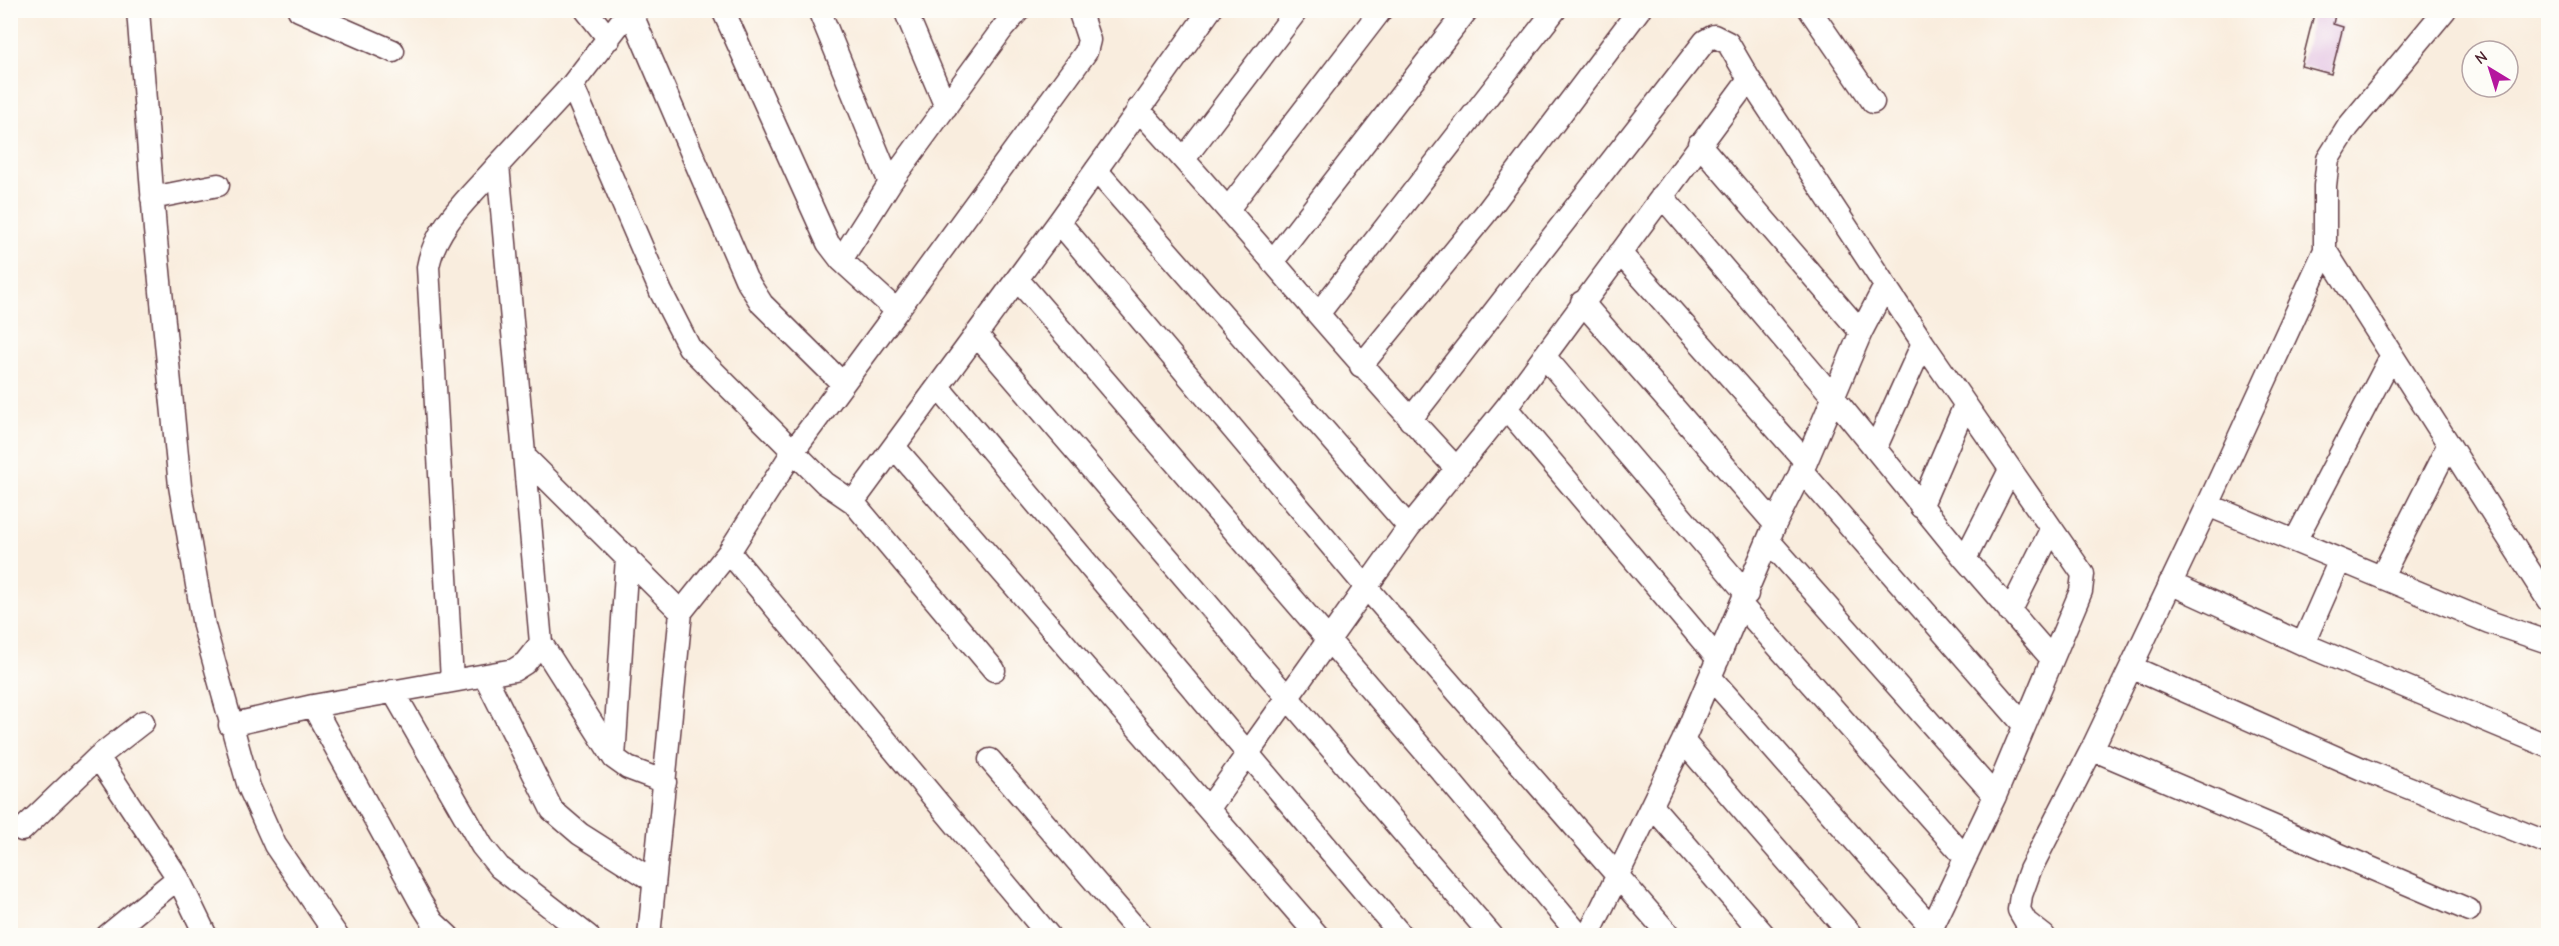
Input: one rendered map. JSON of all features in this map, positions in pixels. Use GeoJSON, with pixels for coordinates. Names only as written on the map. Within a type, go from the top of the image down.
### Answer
{"type":"FeatureCollection","features":[{"type":"Feature","properties":{"kind":"street"},"geometry":{"type":"LineString","coordinates":[[138,10],[152,198],[180,486],[204,626],[249,787],[275,846],[337,936]]}},
{"type":"Feature","properties":{"kind":"street"},"geometry":{"type":"LineString","coordinates":[[299,10],[393,51]]}},
{"type":"Feature","properties":{"kind":"street"},"geometry":{"type":"LineString","coordinates":[[586,10],[609,39]]}},
{"type":"Feature","properties":{"kind":"street"},"geometry":{"type":"LineString","coordinates":[[453,680],[428,267],[431,253],[443,230],[498,165],[572,85],[630,10]]}},
{"type":"Feature","properties":{"kind":"street"},"geometry":{"type":"LineString","coordinates":[[630,10],[746,279],[762,304],[842,382]]}},
{"type":"Feature","properties":{"kind":"street"},"geometry":{"type":"LineString","coordinates":[[723,10],[820,227],[841,260],[897,311]]}},
{"type":"Feature","properties":{"kind":"street"},"geometry":{"type":"LineString","coordinates":[[819,10],[890,183]]}},
{"type":"Feature","properties":{"kind":"street"},"geometry":{"type":"LineString","coordinates":[[905,10],[946,107]]}},
{"type":"Feature","properties":{"kind":"street"},"geometry":{"type":"LineString","coordinates":[[841,260],[890,183],[946,107],[999,20],[1019,10]]}},
{"type":"Feature","properties":{"kind":"street"},"geometry":{"type":"LineString","coordinates":[[649,936],[681,612],[729,552],[794,450],[842,382],[897,311],[1086,52],[1089,40],[1079,10]]}},
{"type":"Feature","properties":{"kind":"street"},"geometry":{"type":"LineString","coordinates":[[853,502],[895,448],[1059,222],[1210,10]]}},
{"type":"Feature","properties":{"kind":"street"},"geometry":{"type":"LineString","coordinates":[[1184,159],[1297,10]]}},
{"type":"Feature","properties":{"kind":"street"},"geometry":{"type":"LineString","coordinates":[[1228,209],[1381,10]]}},
{"type":"Feature","properties":{"kind":"street"},"geometry":{"type":"LineString","coordinates":[[1272,262],[1467,10]]}},
{"type":"Feature","properties":{"kind":"street"},"geometry":{"type":"LineString","coordinates":[[1318,314],[1555,10]]}},
{"type":"Feature","properties":{"kind":"street"},"geometry":{"type":"LineString","coordinates":[[1361,366],[1486,213],[1639,10]]}},
{"type":"Feature","properties":{"kind":"street"},"geometry":{"type":"LineString","coordinates":[[1810,10],[1872,102]]}},
{"type":"Feature","properties":{"kind":"street"},"geometry":{"type":"LineString","coordinates":[[2044,936],[2026,922],[2019,910],[2021,895],[2030,870],[2132,668],[2169,583],[2208,505],[2325,250],[2325,186],[2328,159],[2348,127],[2445,10]]}},
{"type":"Feature","properties":{"kind":"street"},"geometry":{"type":"LineString","coordinates":[[1410,420],[1705,40],[1714,36],[1728,43],[1749,79],[1923,343],[2083,574],[2081,591],[1995,796],[1964,856],[1930,931],[1506,408]]}},
{"type":"Feature","properties":{"kind":"street"},"geometry":{"type":"LineString","coordinates":[[1209,808],[1249,755],[1409,527],[1506,408],[1582,302],[1749,79]]}},
{"type":"Feature","properties":{"kind":"street"},"geometry":{"type":"LineString","coordinates":[[572,85],[661,292],[689,347],[825,483],[853,502],[994,670]]}},
{"type":"Feature","properties":{"kind":"street"},"geometry":{"type":"LineString","coordinates":[[1138,109],[1228,209],[1361,366],[1456,468]]}},
{"type":"Feature","properties":{"kind":"street"},"geometry":{"type":"LineString","coordinates":[[1699,144],[1861,332]]}},
{"type":"Feature","properties":{"kind":"street"},"geometry":{"type":"LineString","coordinates":[[498,165],[541,643],[614,758],[628,768],[665,782]]}},
{"type":"Feature","properties":{"kind":"street"},"geometry":{"type":"LineString","coordinates":[[1096,170],[1409,527]]}},
{"type":"Feature","properties":{"kind":"street"},"geometry":{"type":"LineString","coordinates":[[152,198],[218,184]]}},
{"type":"Feature","properties":{"kind":"street"},"geometry":{"type":"LineString","coordinates":[[1662,196],[1834,398],[1921,507],[2052,659]]}},
{"type":"Feature","properties":{"kind":"street"},"geometry":{"type":"LineString","coordinates":[[1059,222],[1366,587],[1670,936]]}},
{"type":"Feature","properties":{"kind":"street"},"geometry":{"type":"LineString","coordinates":[[2325,250],[2548,600]]}},
{"type":"Feature","properties":{"kind":"street"},"geometry":{"type":"LineString","coordinates":[[1620,253],[2024,725]]}},
{"type":"Feature","properties":{"kind":"street"},"geometry":{"type":"LineString","coordinates":[[1017,279],[1580,936]]}},
{"type":"Feature","properties":{"kind":"street"},"geometry":{"type":"LineString","coordinates":[[1588,936],[1683,741],[1861,332],[1885,286]]}},
{"type":"Feature","properties":{"kind":"street"},"geometry":{"type":"LineString","coordinates":[[1582,302],[1772,533],[1995,796]]}},
{"type":"Feature","properties":{"kind":"street"},"geometry":{"type":"LineString","coordinates":[[976,334],[1492,936]]}},
{"type":"Feature","properties":{"kind":"street"},"geometry":{"type":"LineString","coordinates":[[1875,449],[1923,343]]}},
{"type":"Feature","properties":{"kind":"street"},"geometry":{"type":"LineString","coordinates":[[2295,541],[2392,355]]}},
{"type":"Feature","properties":{"kind":"street"},"geometry":{"type":"LineString","coordinates":[[1544,356],[1744,600],[1964,856]]}},
{"type":"Feature","properties":{"kind":"street"},"geometry":{"type":"LineString","coordinates":[[938,387],[1402,936]]}},
{"type":"Feature","properties":{"kind":"street"},"geometry":{"type":"LineString","coordinates":[[1921,507],[1965,405]]}},
{"type":"Feature","properties":{"kind":"street"},"geometry":{"type":"LineString","coordinates":[[2382,576],[2449,444]]}},
{"type":"Feature","properties":{"kind":"street"},"geometry":{"type":"LineString","coordinates":[[895,448],[1318,936]]}},
{"type":"Feature","properties":{"kind":"street"},"geometry":{"type":"LineString","coordinates":[[526,458],[681,612]]}},
{"type":"Feature","properties":{"kind":"street"},"geometry":{"type":"LineString","coordinates":[[1965,559],[2010,470]]}},
{"type":"Feature","properties":{"kind":"street"},"geometry":{"type":"LineString","coordinates":[[2208,505],[2489,622],[2548,642]]}},
{"type":"Feature","properties":{"kind":"street"},"geometry":{"type":"LineString","coordinates":[[2010,612],[2051,530]]}},
{"type":"Feature","properties":{"kind":"street"},"geometry":{"type":"LineString","coordinates":[[729,552],[1049,936]]}},
{"type":"Feature","properties":{"kind":"street"},"geometry":{"type":"LineString","coordinates":[[614,758],[627,557]]}},
{"type":"Feature","properties":{"kind":"street"},"geometry":{"type":"LineString","coordinates":[[2303,644],[2340,560]]}},
{"type":"Feature","properties":{"kind":"street"},"geometry":{"type":"LineString","coordinates":[[2169,583],[2303,644],[2548,746]]}},
{"type":"Feature","properties":{"kind":"street"},"geometry":{"type":"LineString","coordinates":[[230,725],[313,706],[485,676],[519,667],[534,654],[541,643]]}},
{"type":"Feature","properties":{"kind":"street"},"geometry":{"type":"LineString","coordinates":[[2132,668],[2362,768],[2548,843]]}},
{"type":"Feature","properties":{"kind":"street"},"geometry":{"type":"LineString","coordinates":[[485,676],[552,810],[579,834],[654,881]]}},
{"type":"Feature","properties":{"kind":"street"},"geometry":{"type":"LineString","coordinates":[[393,691],[482,846],[499,867],[588,936]]}},
{"type":"Feature","properties":{"kind":"street"},"geometry":{"type":"LineString","coordinates":[[313,706],[433,922],[448,936]]}},
{"type":"Feature","properties":{"kind":"street"},"geometry":{"type":"LineString","coordinates":[[22,830],[98,757],[143,722]]}},
{"type":"Feature","properties":{"kind":"street"},"geometry":{"type":"LineString","coordinates":[[1683,741],[1852,936]]}},
{"type":"Feature","properties":{"kind":"street"},"geometry":{"type":"LineString","coordinates":[[2092,749],[2469,910]]}},
{"type":"Feature","properties":{"kind":"street"},"geometry":{"type":"LineString","coordinates":[[98,757],[178,878],[206,936]]}},
{"type":"Feature","properties":{"kind":"street"},"geometry":{"type":"LineString","coordinates":[[990,760],[1142,936]]}},
{"type":"Feature","properties":{"kind":"street"},"geometry":{"type":"LineString","coordinates":[[1652,806],[1765,936]]}},
{"type":"Feature","properties":{"kind":"street"},"geometry":{"type":"LineString","coordinates":[[107,936],[178,878]]}},
{"type":"Feature","properties":{"kind":"building"},"geometry":{"type":"Polygon","coordinates":[[[2315,10],[2336,10],[2333,24],[2343,27],[2331,74],[2301,66],[2315,10]]]}}]}
